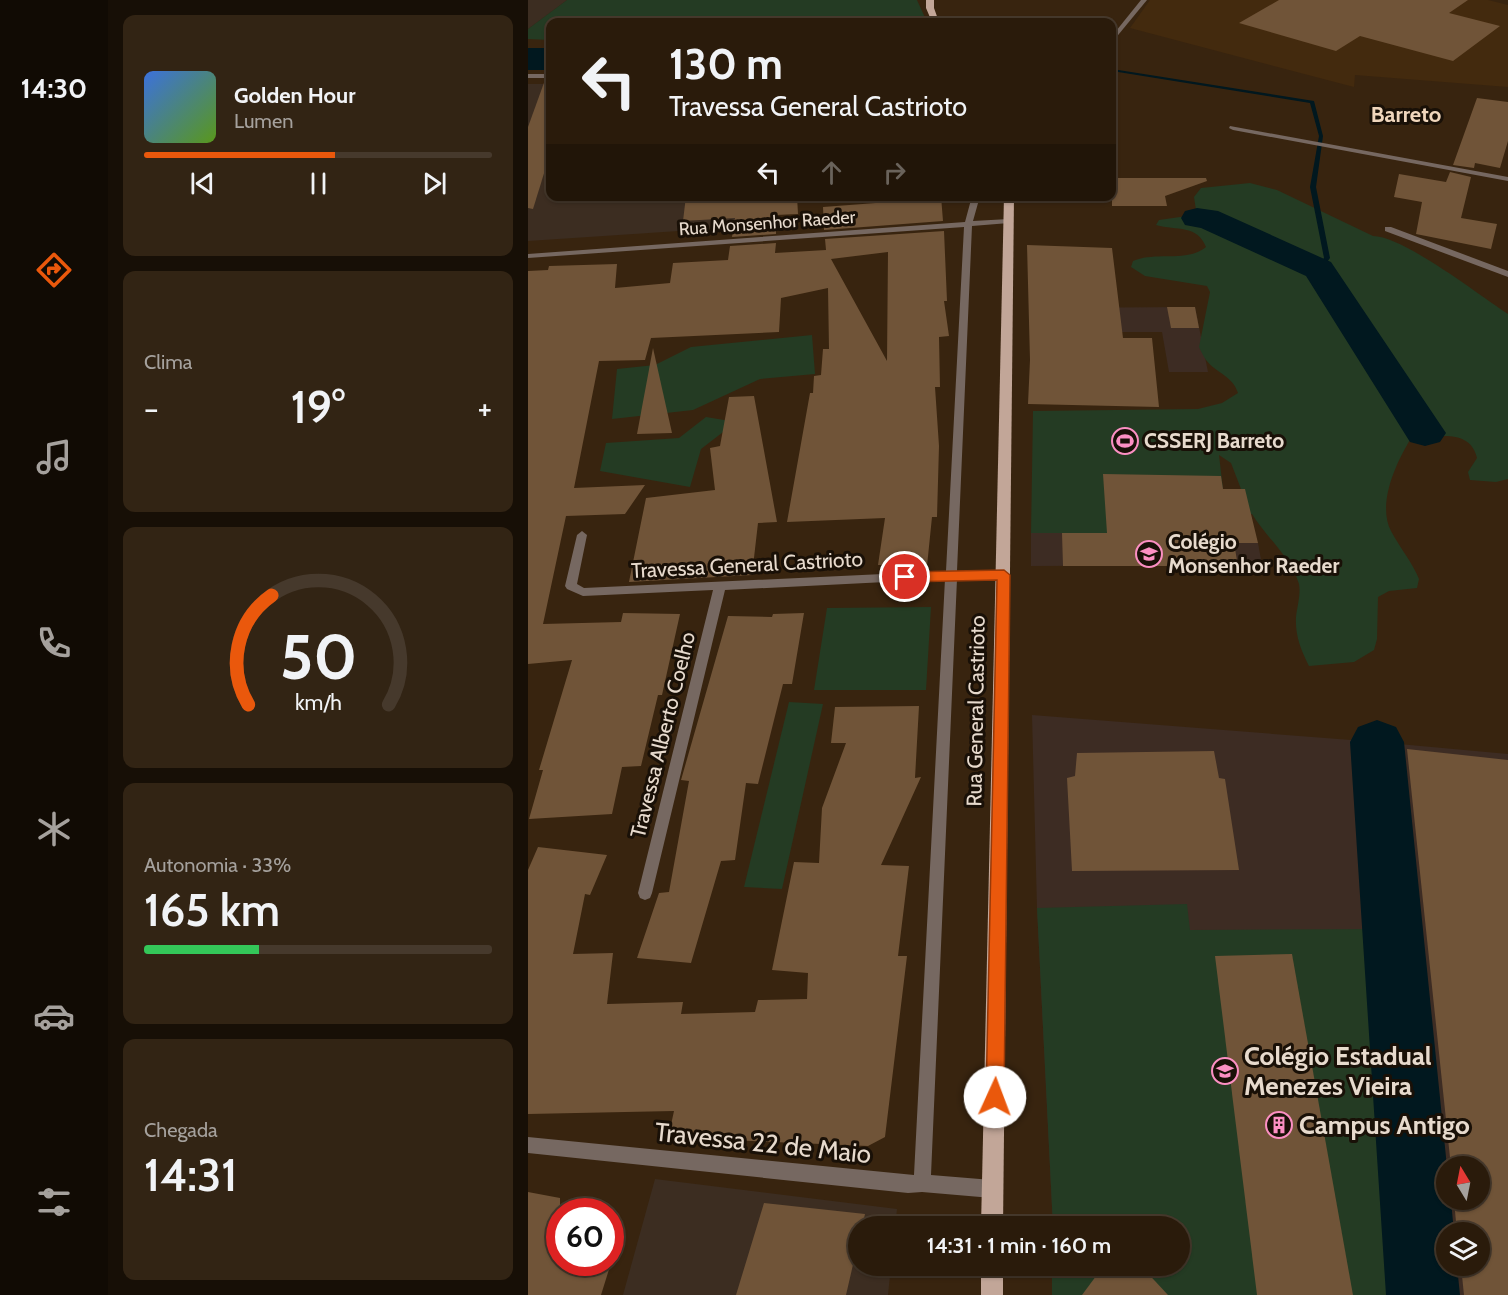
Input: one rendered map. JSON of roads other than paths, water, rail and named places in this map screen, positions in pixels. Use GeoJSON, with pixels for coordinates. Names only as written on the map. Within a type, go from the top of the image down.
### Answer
{"type":"FeatureCollection","features":[{"type":"Feature","properties":{"kind":"main road"},"geometry":{"type":"LineString","coordinates":[[930,0],[930,8],[934,18]]}},
{"type":"Feature","properties":{"kind":"main road","name":"Rua General Castrioto"},"geometry":{"type":"LineString","coordinates":[[992,1216],[1009,201]]}},
{"type":"Feature","properties":{"kind":"main road"},"geometry":{"type":"LineString","coordinates":[[992,1276],[992,1295]]}},
{"type":"Feature","properties":{"kind":"street"},"geometry":{"type":"LineString","coordinates":[[1116,34],[1144,0]]}},
{"type":"Feature","properties":{"kind":"street"},"geometry":{"type":"LineString","coordinates":[[528,76],[546,76]]}},
{"type":"Feature","properties":{"kind":"street"},"geometry":{"type":"LineString","coordinates":[[1233,128],[1508,179]]}},
{"type":"Feature","properties":{"kind":"street"},"geometry":{"type":"LineString","coordinates":[[922,1183],[968,224],[975,201]]}},
{"type":"Feature","properties":{"kind":"street","name":"Rua Monsenhor Raeder"},"geometry":{"type":"LineString","coordinates":[[528,256],[1009,221]]}},
{"type":"Feature","properties":{"kind":"street"},"geometry":{"type":"LineString","coordinates":[[1388,229],[1508,274]]}},
{"type":"Feature","properties":{"kind":"street","name":"Travessa General Castrioto"},"geometry":{"type":"LineString","coordinates":[[582,535],[571,586],[584,592],[951,575],[1004,575]]}},
{"type":"Feature","properties":{"kind":"street","name":"Travessa Alberto Coelho"},"geometry":{"type":"LineString","coordinates":[[645,893],[720,586]]}},
{"type":"Feature","properties":{"kind":"street","name":"Travessa 22 de Maio"},"geometry":{"type":"LineString","coordinates":[[528,1145],[908,1184],[922,1183],[992,1189]]}},
{"type":"Feature","properties":{"kind":"water"},"geometry":{"type":"Polygon","coordinates":[[[528,48],[546,48],[546,70],[528,70],[528,48]]]}},
{"type":"Feature","properties":{"kind":"waterway"},"geometry":{"type":"LineString","coordinates":[[1116,71],[1312,102],[1321,136],[1313,187],[1327,258],[1319,269]]}},
{"type":"Feature","properties":{"kind":"waterway"},"geometry":{"type":"LineString","coordinates":[[1197,218],[1206,218],[1319,269],[1425,433]]}},
{"type":"Feature","properties":{"kind":"waterway"},"geometry":{"type":"LineString","coordinates":[[1377,742],[1423,1295]]}},
{"type":"Feature","properties":{"kind":"place","name":"CSSERJ Barreto"},"geometry":{"type":"Point","coordinates":[1125,441]}},
{"type":"Feature","properties":{"kind":"place","name":"Colégio Monsenhor Raeder"},"geometry":{"type":"Point","coordinates":[1149,554]}},
{"type":"Feature","properties":{"kind":"place","name":"Colégio Estadual Menezes Vieira"},"geometry":{"type":"Point","coordinates":[1225,1071]}},
{"type":"Feature","properties":{"kind":"place","name":"Campus Antigo"},"geometry":{"type":"Point","coordinates":[1279,1125]}},
{"type":"Feature","properties":{"kind":"district","name":"Barreto"},"geometry":{"type":"Point","coordinates":[1406,114]}}]}
